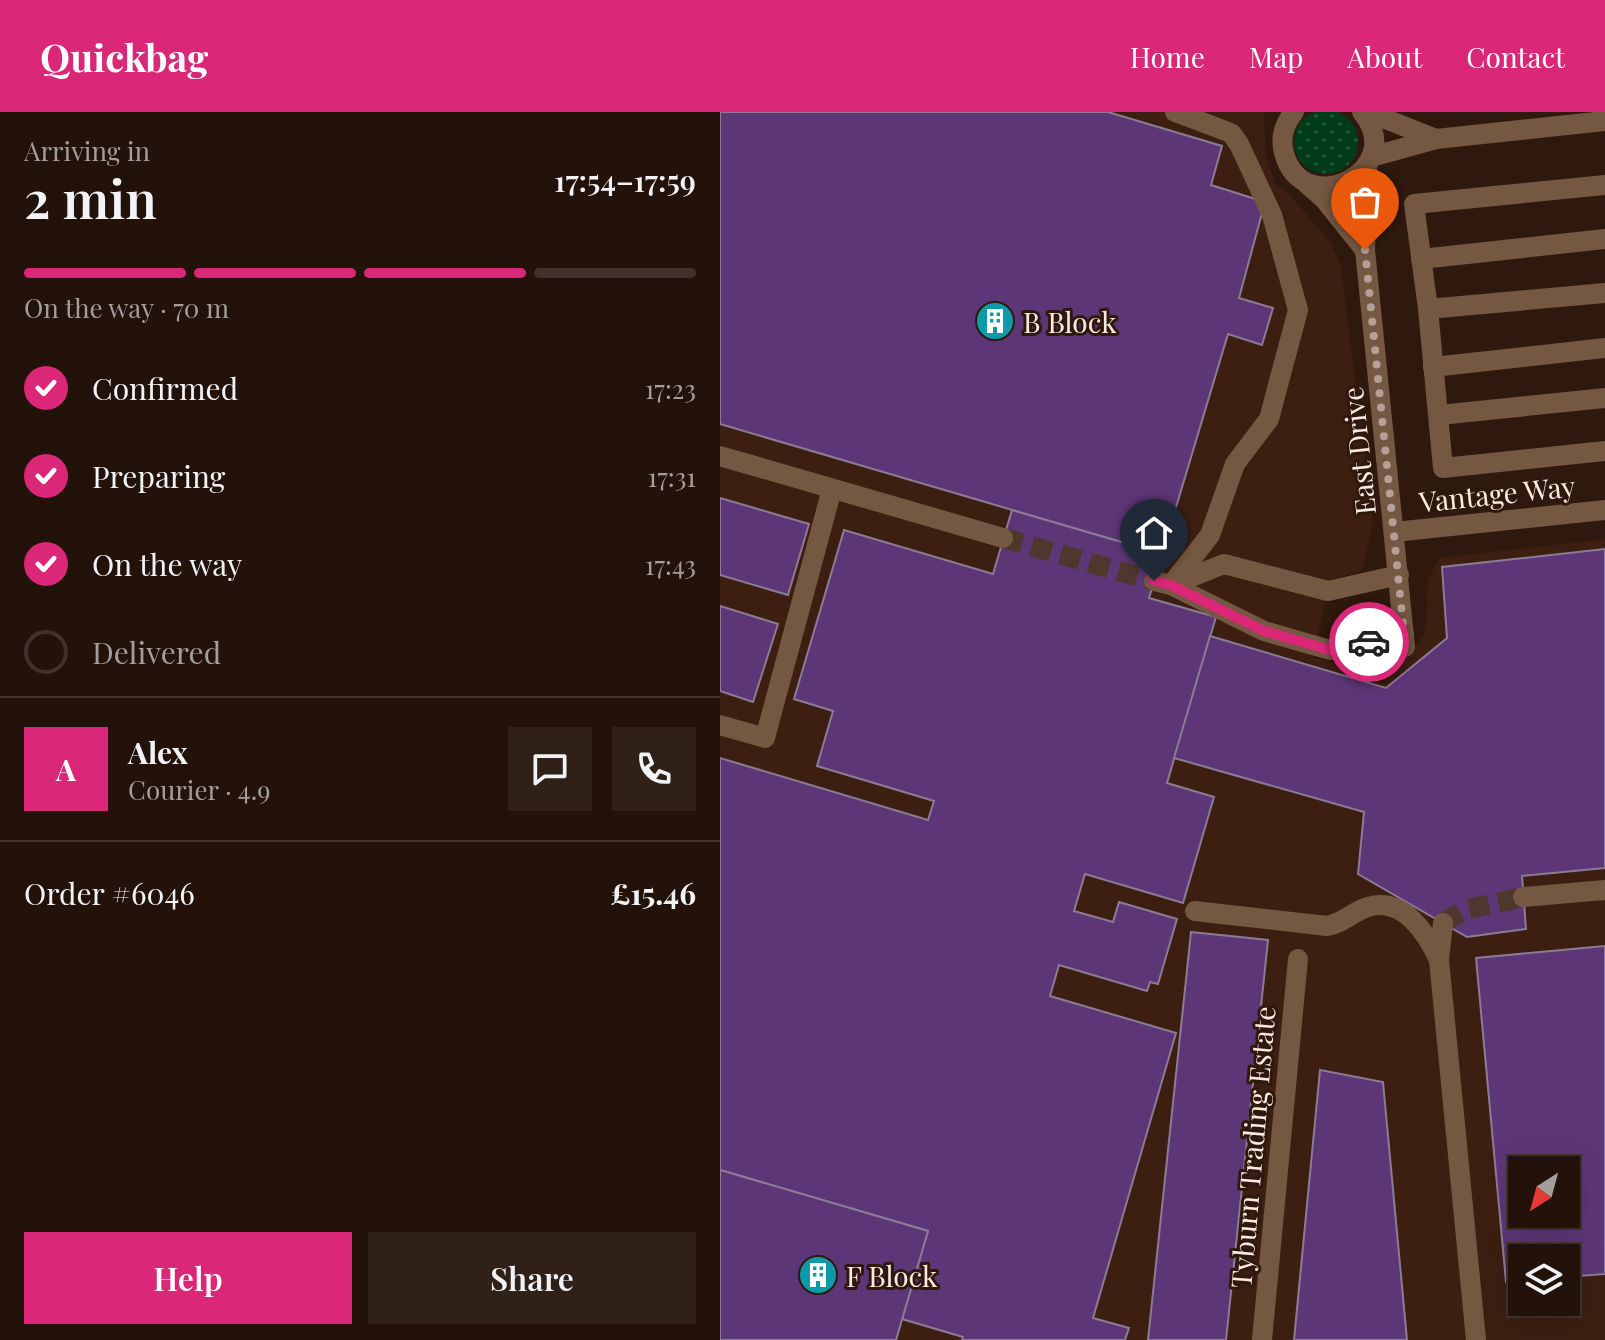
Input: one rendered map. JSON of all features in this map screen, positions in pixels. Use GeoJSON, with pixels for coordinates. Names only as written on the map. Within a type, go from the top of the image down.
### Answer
{"type":"FeatureCollection","features":[{"type":"Feature","properties":{"kind":"street"},"geometry":{"type":"LineString","coordinates":[[1163,583],[1210,535],[1235,464],[1269,419],[1298,310],[1272,215],[1239,144],[1231,133],[1175,112]]}},
{"type":"Feature","properties":{"kind":"street","name":"East Drive"},"geometry":{"type":"LineString","coordinates":[[1163,583],[1264,631],[1330,650],[1404,641],[1365,250],[1372,131],[1362,112]]}},
{"type":"Feature","properties":{"kind":"street"},"geometry":{"type":"LineString","coordinates":[[1368,112],[1436,139]]}},
{"type":"Feature","properties":{"kind":"street"},"geometry":{"type":"LineString","coordinates":[[1291,114],[1284,128],[1283,150],[1292,170],[1324,199],[1365,250]]}},
{"type":"Feature","properties":{"kind":"street"},"geometry":{"type":"LineString","coordinates":[[1300,178],[1318,186],[1337,187],[1354,179],[1369,161],[1436,139],[1595,119]]}},
{"type":"Feature","properties":{"kind":"street"},"geometry":{"type":"LineString","coordinates":[[1605,185],[1414,204],[1428,309],[1443,468],[1605,451]]}},
{"type":"Feature","properties":{"kind":"street"},"geometry":{"type":"LineString","coordinates":[[1421,259],[1605,239]]}},
{"type":"Feature","properties":{"kind":"street"},"geometry":{"type":"LineString","coordinates":[[1428,309],[1605,293]]}},
{"type":"Feature","properties":{"kind":"street"},"geometry":{"type":"LineString","coordinates":[[1433,367],[1605,348]]}},
{"type":"Feature","properties":{"kind":"street"},"geometry":{"type":"LineString","coordinates":[[1439,415],[1605,398]]}},
{"type":"Feature","properties":{"kind":"street"},"geometry":{"type":"LineString","coordinates":[[720,456],[1003,538]]}},
{"type":"Feature","properties":{"kind":"street"},"geometry":{"type":"LineString","coordinates":[[720,725],[765,738],[832,489]]}},
{"type":"Feature","properties":{"kind":"street","name":"Vantage Way"},"geometry":{"type":"LineString","coordinates":[[1394,532],[1605,510]]}},
{"type":"Feature","properties":{"kind":"street"},"geometry":{"type":"LineString","coordinates":[[1163,583],[1224,564],[1328,591],[1399,575]]}},
{"type":"Feature","properties":{"kind":"street"},"geometry":{"type":"LineString","coordinates":[[1523,897],[1605,890]]}},
{"type":"Feature","properties":{"kind":"street"},"geometry":{"type":"LineString","coordinates":[[1195,911],[1327,926],[1368,907],[1391,908],[1419,925],[1429,937],[1439,960]]}},
{"type":"Feature","properties":{"kind":"street"},"geometry":{"type":"LineString","coordinates":[[1443,923],[1439,960],[1476,1340]]}},
{"type":"Feature","properties":{"kind":"street","name":"Tyburn Trading Estate"},"geometry":{"type":"LineString","coordinates":[[1262,1340],[1298,959]]}},
{"type":"Feature","properties":{"kind":"shaded area"},"geometry":{"type":"Polygon","coordinates":[[[720,112],[1264,112],[1266,157],[1276,185],[1284,188],[1331,243],[1341,266],[1373,525],[1362,571],[1331,579],[1312,657],[1385,675],[1425,635],[1428,580],[1439,558],[1605,539],[1605,1340],[720,1340],[720,112]]]}},
{"type":"Feature","properties":{"kind":"green space"},"geometry":{"type":"Polygon","coordinates":[[[1326,110],[1344,116],[1352,124],[1358,142],[1352,160],[1344,168],[1326,174],[1308,168],[1300,160],[1294,142],[1300,124],[1308,116],[1326,110]]]}},
{"type":"Feature","properties":{"kind":"building","name":"B Block"},"geometry":{"type":"Polygon","coordinates":[[[720,112],[1108,112],[1222,146],[1211,185],[1265,202],[1239,298],[1273,308],[1262,345],[1228,334],[1162,554],[720,424],[720,112]]]}},
{"type":"Feature","properties":{"kind":"building"},"geometry":{"type":"Polygon","coordinates":[[[720,498],[809,524],[788,595],[720,575],[720,498]]]}},
{"type":"Feature","properties":{"kind":"building"},"geometry":{"type":"Polygon","coordinates":[[[1012,510],[1162,554],[1149,598],[1216,617],[1167,783],[1214,797],[1183,903],[1085,874],[1074,911],[1113,922],[1119,902],[1177,919],[1158,984],[1150,982],[1147,991],[1059,965],[1050,996],[1176,1033],[1093,1318],[1129,1328],[1125,1340],[962,1340],[963,1337],[902,1319],[928,1231],[720,1170],[720,758],[928,820],[934,801],[817,766],[833,711],[794,699],[844,530],[993,574],[1012,510]]]}},
{"type":"Feature","properties":{"kind":"building"},"geometry":{"type":"Polygon","coordinates":[[[1605,549],[1605,868],[1522,876],[1526,929],[1467,937],[1358,874],[1364,812],[1174,758],[1210,636],[1386,688],[1447,638],[1442,567],[1605,549]]]}},
{"type":"Feature","properties":{"kind":"building"},"geometry":{"type":"Polygon","coordinates":[[[720,606],[778,624],[753,702],[720,691],[720,606]]]}},
{"type":"Feature","properties":{"kind":"building"},"geometry":{"type":"Polygon","coordinates":[[[1191,932],[1268,940],[1226,1340],[1148,1340],[1191,932]]]}},
{"type":"Feature","properties":{"kind":"building"},"geometry":{"type":"Polygon","coordinates":[[[1605,946],[1605,1274],[1580,1276],[1580,1244],[1508,1244],[1506,1282],[1476,958],[1605,946]]]}},
{"type":"Feature","properties":{"kind":"building"},"geometry":{"type":"Polygon","coordinates":[[[1320,1070],[1383,1082],[1407,1340],[1294,1340],[1320,1070]]]}},
{"type":"Feature","properties":{"kind":"building","name":"F Block"},"geometry":{"type":"Polygon","coordinates":[[[720,1170],[928,1231],[896,1340],[720,1340],[720,1170]]]}},
{"type":"Feature","properties":{"kind":"tunnel"},"geometry":{"type":"LineString","coordinates":[[1003,538],[1154,581]]}},
{"type":"Feature","properties":{"kind":"tunnel"},"geometry":{"type":"LineString","coordinates":[[1443,923],[1464,910],[1523,897]]}},
{"type":"Feature","properties":{"kind":"way so far"},"geometry":{"type":"LineString","coordinates":[[1365,250],[1404,634],[1369,642]]}},
{"type":"Feature","properties":{"kind":"place","name":"B Block"},"geometry":{"type":"Point","coordinates":[995,321]}},
{"type":"Feature","properties":{"kind":"place","name":"F Block"},"geometry":{"type":"Point","coordinates":[818,1275]}},
{"type":"Feature","properties":{"kind":"route"},"geometry":{"type":"LineString","coordinates":[[1154,581],[1171,585],[1264,631],[1330,650],[1369,642]]}}]}
